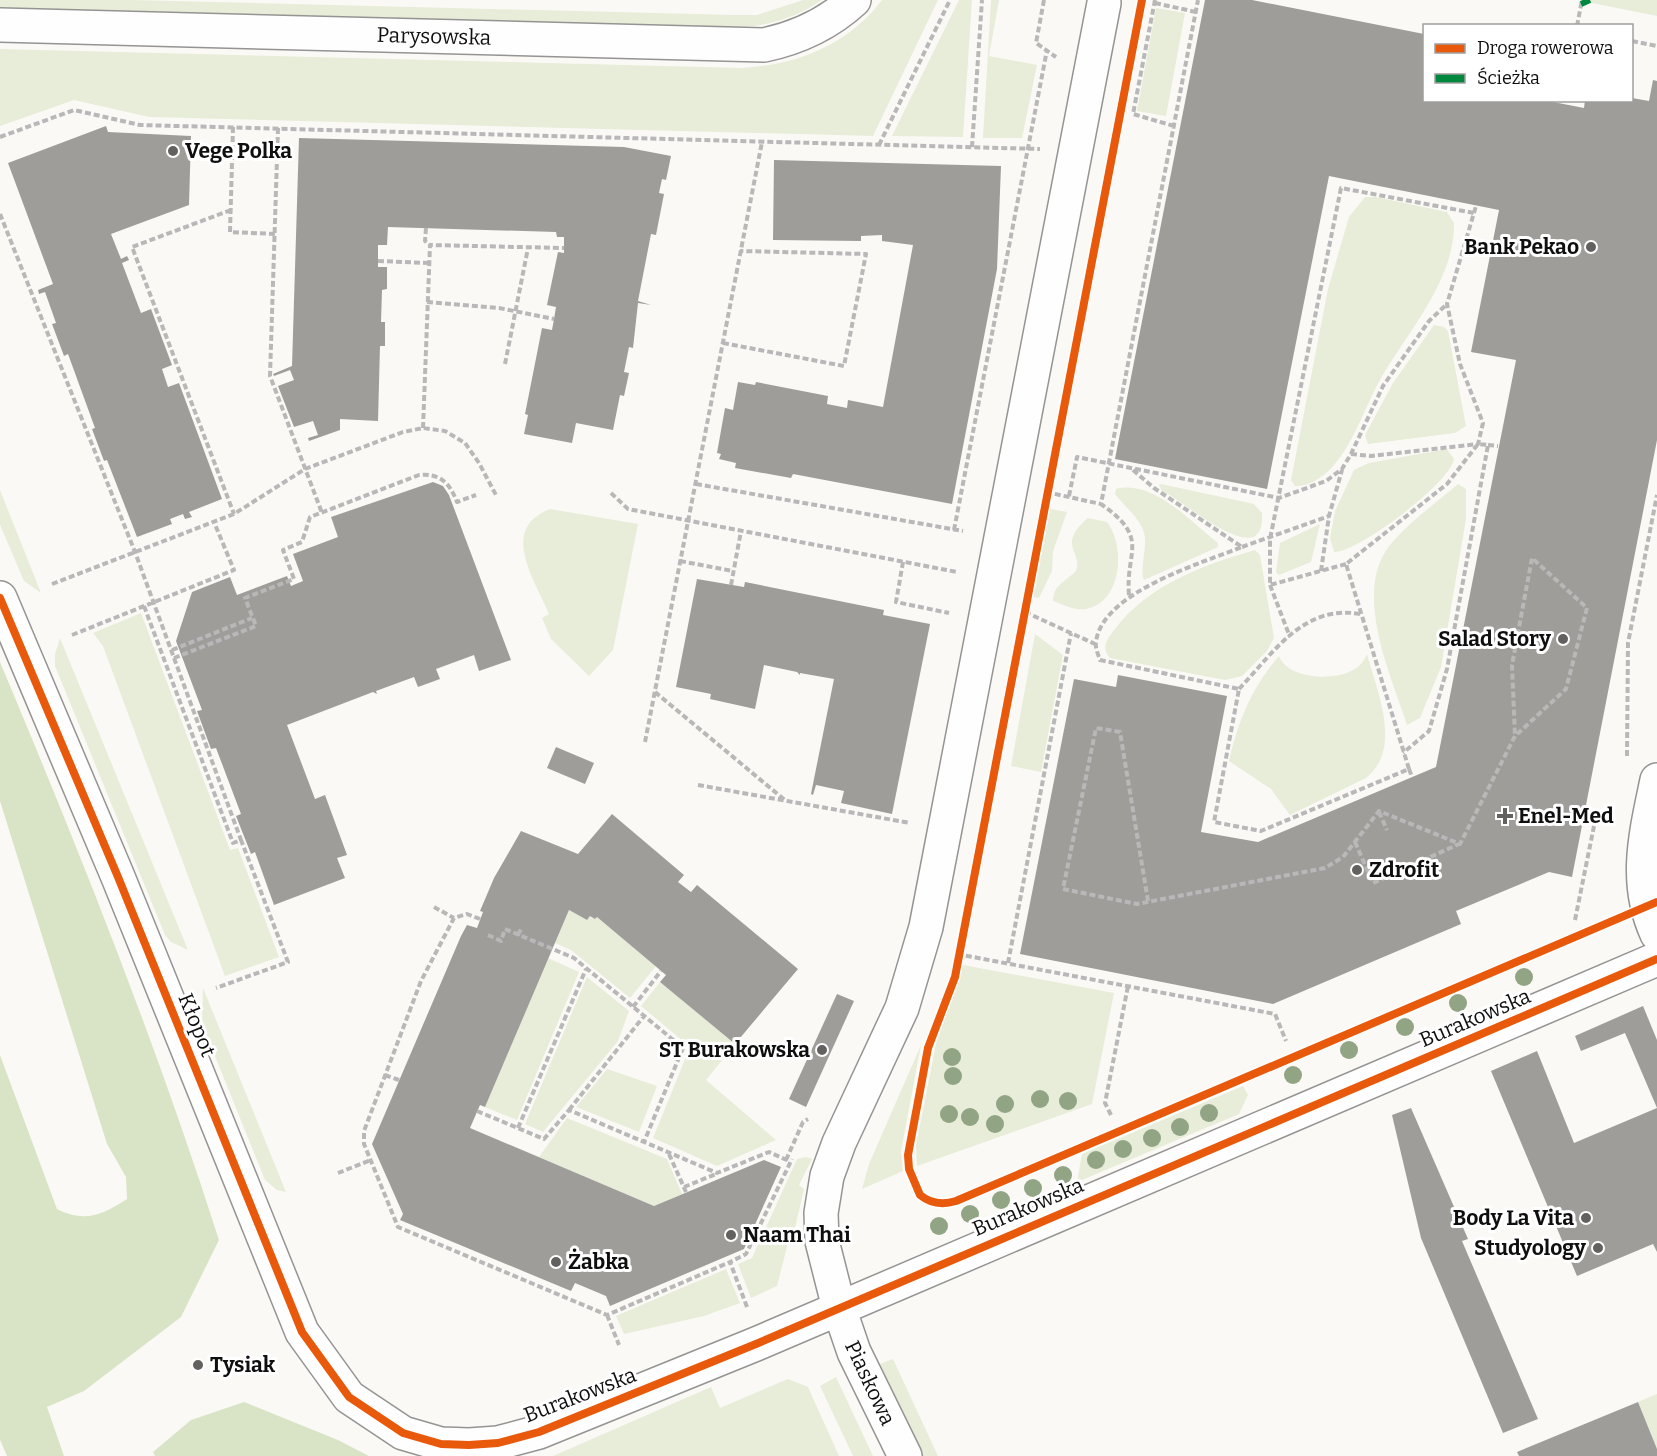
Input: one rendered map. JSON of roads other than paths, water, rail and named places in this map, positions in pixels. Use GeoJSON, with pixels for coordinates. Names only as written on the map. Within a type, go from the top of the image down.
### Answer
{"type":"FeatureCollection","features":[{"type":"Feature","properties":{"kind":"street","name":"Parysowska"},"geometry":{"type":"LineString","coordinates":[[0,26],[764,45],[791,39],[840,13],[854,0]]}},
{"type":"Feature","properties":{"kind":"street","name":"Piaskowa"},"geometry":{"type":"LineString","coordinates":[[904,1456],[854,1352],[839,1308],[822,1241],[821,1213],[827,1176],[839,1143],[902,1008],[926,927],[1104,3]]}},
{"type":"Feature","properties":{"kind":"street","name":"Kłopot"},"geometry":{"type":"LineString","coordinates":[[0,598],[118,877],[302,1332],[349,1397],[403,1433]]}},
{"type":"Feature","properties":{"kind":"street"},"geometry":{"type":"LineString","coordinates":[[1657,780],[1644,845],[1643,872],[1645,902],[1657,934]]}},
{"type":"Feature","properties":{"kind":"street","name":"Burakowska"},"geometry":{"type":"LineString","coordinates":[[403,1433],[441,1444],[469,1445],[498,1443],[539,1432],[839,1308],[1657,959]]}},
{"type":"Feature","properties":{"kind":"place","name":"Vege Polka"},"geometry":{"type":"Point","coordinates":[173,151]}},
{"type":"Feature","properties":{"kind":"place","name":"Bank Pekao"},"geometry":{"type":"Point","coordinates":[1591,247]}},
{"type":"Feature","properties":{"kind":"place","name":"Salad Story"},"geometry":{"type":"Point","coordinates":[1563,639]}},
{"type":"Feature","properties":{"kind":"place","name":"Enel-Med"},"geometry":{"type":"Point","coordinates":[1505,816]}},
{"type":"Feature","properties":{"kind":"place","name":"Zdrofit"},"geometry":{"type":"Point","coordinates":[1357,870]}},
{"type":"Feature","properties":{"kind":"place","name":"ST Burakowska"},"geometry":{"type":"Point","coordinates":[822,1050]}},
{"type":"Feature","properties":{"kind":"place","name":"Body La Vita"},"geometry":{"type":"Point","coordinates":[1586,1218]}},
{"type":"Feature","properties":{"kind":"place","name":"Naam Thai"},"geometry":{"type":"Point","coordinates":[731,1235]}},
{"type":"Feature","properties":{"kind":"place","name":"Studyology"},"geometry":{"type":"Point","coordinates":[1598,1248]}},
{"type":"Feature","properties":{"kind":"place","name":"Żabka"},"geometry":{"type":"Point","coordinates":[556,1262]}},
{"type":"Feature","properties":{"kind":"place","name":"Tysiak"},"geometry":{"type":"Point","coordinates":[198,1365]}}]}
